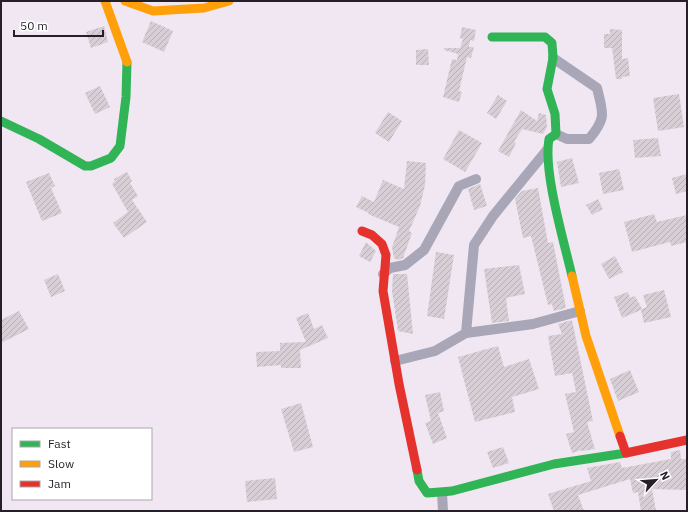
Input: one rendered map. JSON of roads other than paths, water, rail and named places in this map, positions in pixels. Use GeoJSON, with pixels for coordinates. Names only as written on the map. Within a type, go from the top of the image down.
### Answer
{"type":"FeatureCollection","features":[{"type":"Feature","properties":{"kind":"street"},"geometry":{"type":"LineString","coordinates":[[1,121],[39,139],[85,166],[91,166],[111,158],[120,146],[126,97],[127,63],[117,39],[110,11],[105,1]]}},
{"type":"Feature","properties":{"kind":"street"},"geometry":{"type":"LineString","coordinates":[[125,1],[153,11],[204,8],[228,1]]}},
{"type":"Feature","properties":{"kind":"street"},"geometry":{"type":"LineString","coordinates":[[492,37],[545,37],[552,43],[553,58],[547,89],[555,114],[556,134]]}},
{"type":"Feature","properties":{"kind":"street"},"geometry":{"type":"LineString","coordinates":[[553,58],[597,88],[602,116],[600,126],[589,139],[567,139],[556,134]]}},
{"type":"Feature","properties":{"kind":"street"},"geometry":{"type":"LineString","coordinates":[[556,134],[549,139],[547,150],[554,195],[586,336],[626,453]]}},
{"type":"Feature","properties":{"kind":"street"},"geometry":{"type":"LineString","coordinates":[[466,333],[474,245],[493,216],[547,150]]}},
{"type":"Feature","properties":{"kind":"street"},"geometry":{"type":"LineString","coordinates":[[384,274],[390,268],[406,265],[424,250],[459,186],[476,179]]}},
{"type":"Feature","properties":{"kind":"street"},"geometry":{"type":"LineString","coordinates":[[362,231],[372,235],[382,244],[386,255],[383,291],[395,361],[419,481],[427,493],[442,493],[554,464],[643,451],[668,443],[687,440]]}},
{"type":"Feature","properties":{"kind":"street"},"geometry":{"type":"LineString","coordinates":[[395,361],[435,351],[466,333],[533,324],[580,311]]}},
{"type":"Feature","properties":{"kind":"street"},"geometry":{"type":"LineString","coordinates":[[442,493],[443,511]]}}]}
